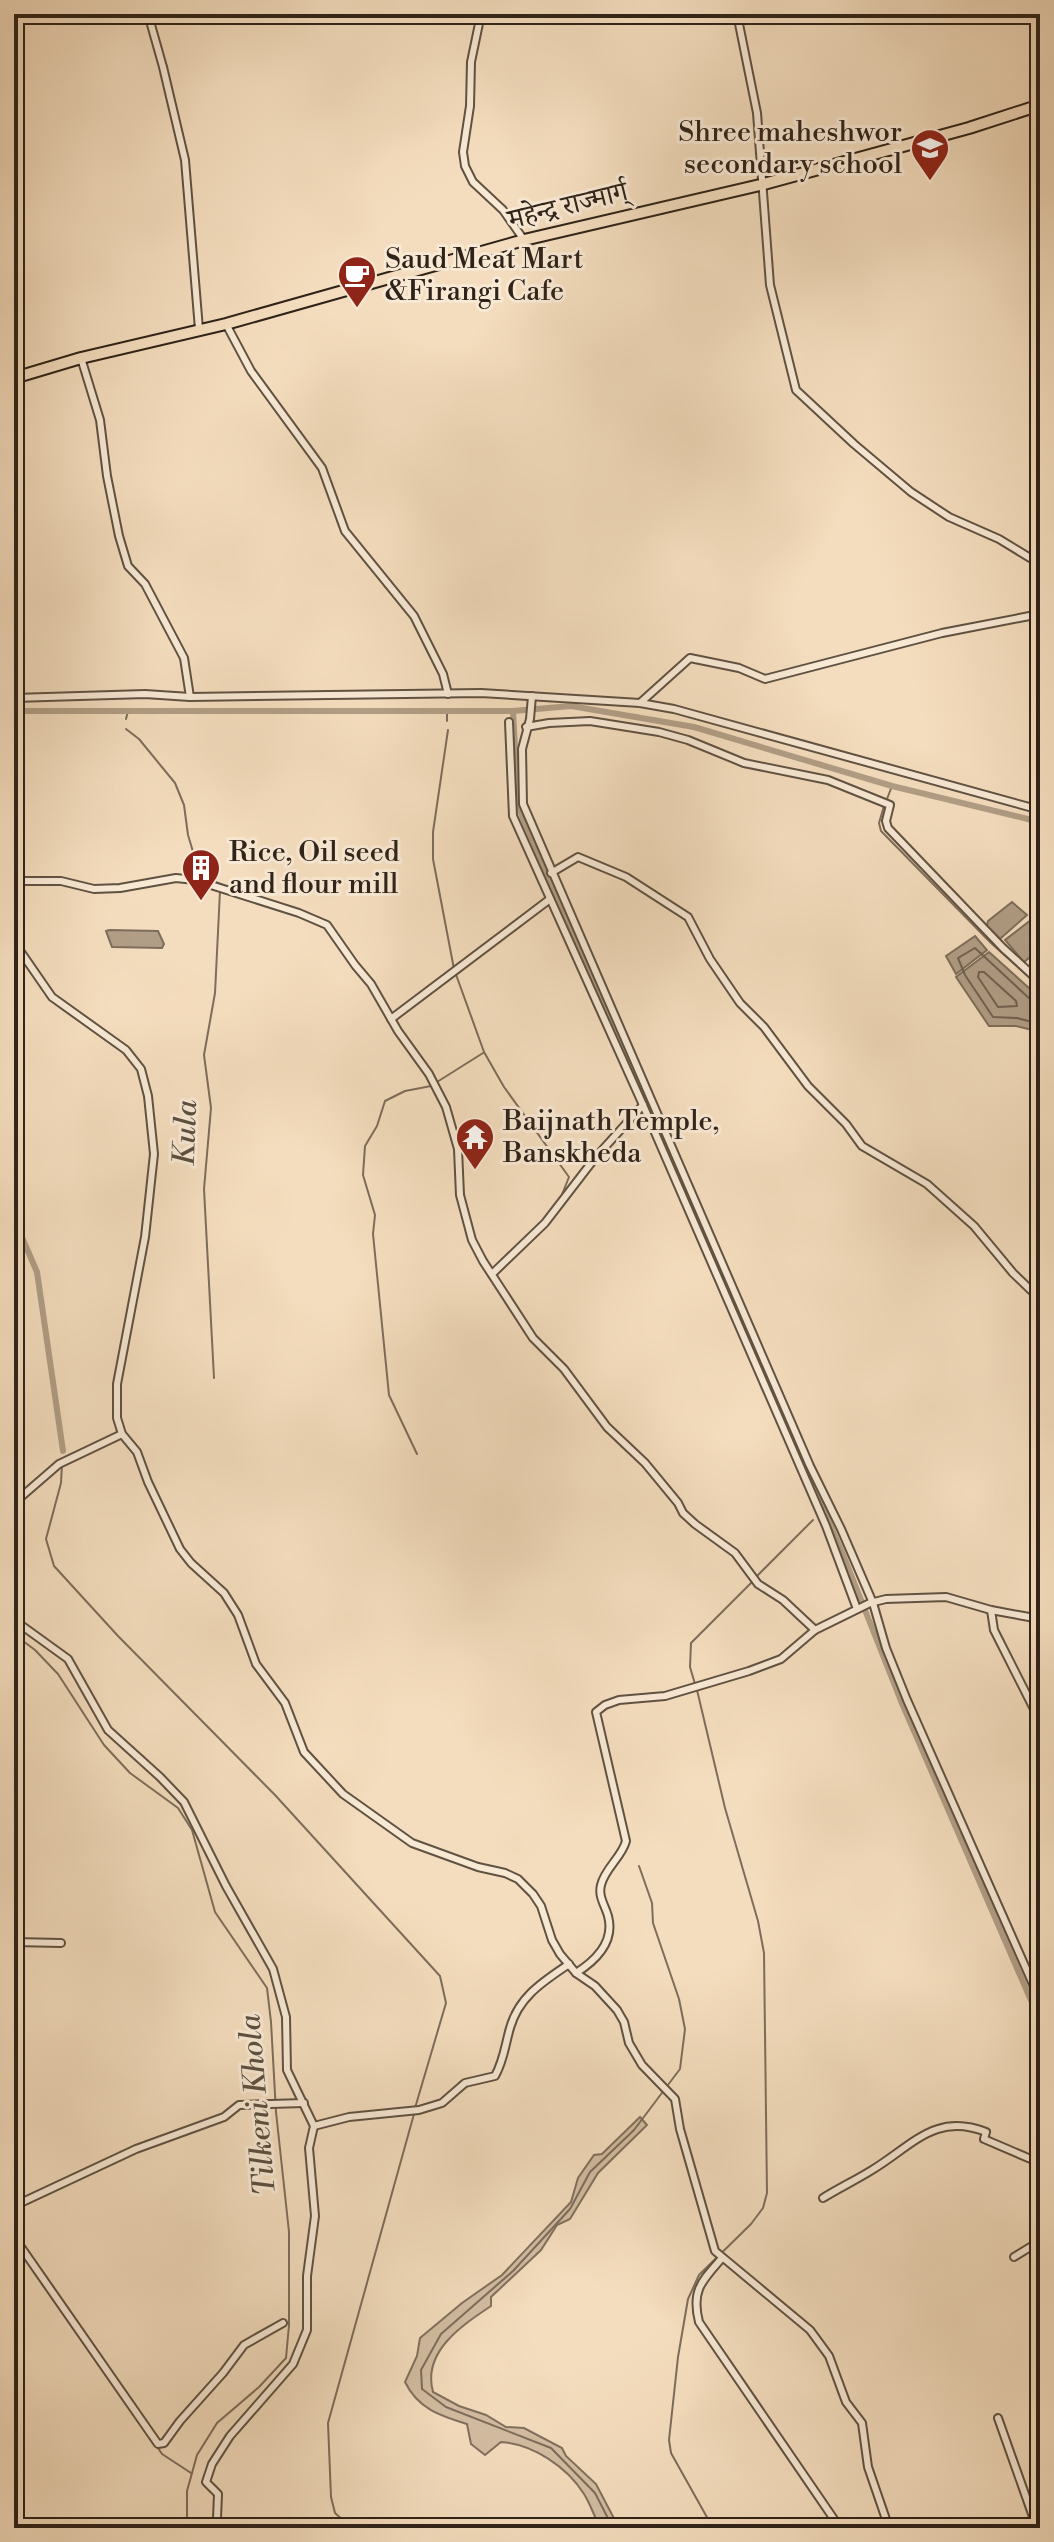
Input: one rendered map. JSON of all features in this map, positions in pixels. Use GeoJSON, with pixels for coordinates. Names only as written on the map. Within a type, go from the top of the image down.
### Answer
{"type":"FeatureCollection","features":[{"type":"Feature","properties":{"kind":"highway","name":"महेन्द्र राज्मार्ग्"},"geometry":{"type":"LineString","coordinates":[[14,378],[81,358],[226,324],[524,240],[760,185],[969,128],[1040,105]]}},
{"type":"Feature","properties":{"kind":"street"},"geometry":{"type":"LineString","coordinates":[[148,14],[185,160],[199,329]]}},
{"type":"Feature","properties":{"kind":"street"},"geometry":{"type":"LineString","coordinates":[[481,14],[471,62],[471,95],[463,152],[465,166],[473,182],[503,210],[524,240]]}},
{"type":"Feature","properties":{"kind":"street"},"geometry":{"type":"LineString","coordinates":[[737,14],[757,113],[760,185],[770,285],[796,390],[911,492],[949,517],[999,539],[1040,564]]}},
{"type":"Feature","properties":{"kind":"street"},"geometry":{"type":"LineString","coordinates":[[226,324],[251,371],[322,468],[345,531],[414,616],[443,674],[448,694]]}},
{"type":"Feature","properties":{"kind":"street"},"geometry":{"type":"LineString","coordinates":[[81,358],[100,420],[107,476],[128,566],[145,584],[184,658],[190,697]]}},
{"type":"Feature","properties":{"kind":"street"},"geometry":{"type":"LineString","coordinates":[[640,703],[690,658],[739,668],[765,679],[942,633],[1040,614]]}},
{"type":"Feature","properties":{"kind":"street"},"geometry":{"type":"LineString","coordinates":[[14,698],[145,694],[190,697],[448,694],[640,703],[674,709],[1040,810]]}},
{"type":"Feature","properties":{"kind":"street"},"geometry":{"type":"LineString","coordinates":[[532,696],[531,716],[522,749],[523,804],[1040,2000]]}},
{"type":"Feature","properties":{"kind":"street"},"geometry":{"type":"LineString","coordinates":[[526,727],[590,721],[659,732],[688,740],[744,763],[828,780],[890,805],[886,821],[888,828],[993,938],[1040,982]]}},
{"type":"Feature","properties":{"kind":"street"},"geometry":{"type":"LineString","coordinates":[[509,722],[513,816],[826,1526],[857,1609]]}},
{"type":"Feature","properties":{"kind":"street"},"geometry":{"type":"LineString","coordinates":[[551,873],[578,857],[626,877],[688,917],[710,959],[740,1003],[764,1027],[808,1086],[846,1124],[862,1146],[927,1184],[974,1226],[1013,1273],[1040,1299]]}},
{"type":"Feature","properties":{"kind":"street"},"geometry":{"type":"LineString","coordinates":[[14,881],[61,881],[94,889],[120,888],[176,878],[195,880],[327,925],[371,984],[429,1074],[446,1107],[458,1149],[460,1195],[465,1219],[483,1261],[533,1338],[564,1369],[607,1427],[645,1463],[683,1513],[735,1553],[758,1584],[783,1600],[815,1630]]}},
{"type":"Feature","properties":{"kind":"street"},"geometry":{"type":"LineString","coordinates":[[391,1019],[550,899]]}},
{"type":"Feature","properties":{"kind":"street"},"geometry":{"type":"LineString","coordinates":[[14,942],[52,997],[126,1050],[141,1069],[148,1096],[154,1154],[145,1237],[117,1384],[117,1418],[122,1434],[137,1452],[180,1549],[224,1593],[238,1615],[256,1664],[285,1703],[304,1752],[314,1765],[343,1794],[412,1843],[518,1879],[541,1906],[552,1940],[569,1964],[617,2010],[624,2022],[629,2043],[642,2065],[675,2099],[680,2129],[715,2251],[819,2339],[838,2376],[846,2402],[862,2423],[868,2467],[889,2528]]}},
{"type":"Feature","properties":{"kind":"street"},"geometry":{"type":"LineString","coordinates":[[492,1274],[545,1223],[595,1158],[643,1105]]}},
{"type":"Feature","properties":{"kind":"street"},"geometry":{"type":"LineString","coordinates":[[14,1503],[62,1462],[122,1434]]}},
{"type":"Feature","properties":{"kind":"street"},"geometry":{"type":"LineString","coordinates":[[576,1973],[591,1963],[607,1939],[610,1926],[600,1895],[601,1884],[626,1841],[596,1712],[605,1705],[619,1700],[665,1696],[781,1659],[815,1630],[857,1609],[886,1599],[938,1596],[1040,1619]]}},
{"type":"Feature","properties":{"kind":"street"},"geometry":{"type":"LineString","coordinates":[[991,1610],[994,1630],[1040,1721]]}},
{"type":"Feature","properties":{"kind":"street"},"geometry":{"type":"LineString","coordinates":[[14,1620],[68,1659],[108,1730],[184,1802],[226,1886],[273,1969],[286,2017],[287,2070],[314,2126],[309,2148],[315,2216],[307,2276],[307,2330],[284,2377],[230,2436],[212,2464],[206,2482],[218,2494],[217,2518],[222,2528]]}},
{"type":"Feature","properties":{"kind":"street"},"geometry":{"type":"LineString","coordinates":[[14,1942],[61,1943]]}},
{"type":"Feature","properties":{"kind":"street"},"geometry":{"type":"LineString","coordinates":[[314,2126],[349,2117],[415,2111],[442,2103],[465,2083],[495,2076],[503,2061],[510,2026],[520,2006],[534,1988],[569,1964]]}},
{"type":"Feature","properties":{"kind":"street"},"geometry":{"type":"LineString","coordinates":[[14,2206],[136,2149],[224,2117],[239,2105],[305,2103]]}},
{"type":"Feature","properties":{"kind":"street"},"geometry":{"type":"LineString","coordinates":[[823,2198],[870,2172],[925,2133],[965,2124],[986,2132],[984,2139],[1040,2163]]}},
{"type":"Feature","properties":{"kind":"street"},"geometry":{"type":"LineString","coordinates":[[14,2237],[158,2444],[164,2443],[244,2345],[283,2323]]}},
{"type":"Feature","properties":{"kind":"street"},"geometry":{"type":"LineString","coordinates":[[1014,2257],[1040,2241]]}},
{"type":"Feature","properties":{"kind":"street"},"geometry":{"type":"LineString","coordinates":[[722,2258],[700,2283],[695,2304],[699,2322],[840,2528]]}},
{"type":"Feature","properties":{"kind":"street"},"geometry":{"type":"LineString","coordinates":[[998,2418],[1037,2528]]}},
{"type":"Feature","properties":{"kind":"shaded area"},"geometry":{"type":"Polygon","coordinates":[[[640,2117],[647,2125],[598,2173],[570,2219],[557,2225],[541,2250],[491,2297],[491,2306],[447,2342],[433,2364],[431,2378],[433,2392],[459,2406],[486,2415],[506,2427],[524,2428],[562,2448],[566,2456],[596,2484],[619,2528],[601,2528],[584,2494],[559,2466],[525,2447],[501,2442],[485,2455],[471,2444],[467,2424],[423,2405],[405,2382],[417,2356],[420,2338],[502,2275],[571,2202],[578,2178],[594,2155],[602,2154],[640,2117]]]}},
{"type":"Feature","properties":{"kind":"water"},"geometry":{"type":"Polygon","coordinates":[[[1012,902],[1027,915],[1000,939],[987,926],[988,921],[1012,902]]]}},
{"type":"Feature","properties":{"kind":"water"},"geometry":{"type":"Polygon","coordinates":[[[1040,913],[1040,949],[1024,962],[1005,940],[1040,913]]]}},
{"type":"Feature","properties":{"kind":"water"},"geometry":{"type":"Polygon","coordinates":[[[106,931],[158,931],[164,944],[162,948],[112,947],[106,931]]]}},
{"type":"Feature","properties":{"kind":"water"},"geometry":{"type":"Polygon","coordinates":[[[975,936],[987,950],[956,974],[946,956],[975,936]]]}},
{"type":"Feature","properties":{"kind":"water"},"geometry":{"type":"Polygon","coordinates":[[[989,952],[1040,998],[1040,1032],[1016,1026],[989,1026],[956,977],[989,952]]]}},
{"type":"Feature","properties":{"kind":"waterway"},"geometry":{"type":"LineString","coordinates":[[14,711],[513,711],[571,706],[694,727],[892,786],[1040,822]]}},
{"type":"Feature","properties":{"kind":"waterway","name":"Kula"},"geometry":{"type":"LineString","coordinates":[[126,719],[128,711]]}},
{"type":"Feature","properties":{"kind":"waterway"},"geometry":{"type":"LineString","coordinates":[[447,711],[447,721]]}},
{"type":"Feature","properties":{"kind":"waterway"},"geometry":{"type":"LineString","coordinates":[[513,711],[518,803],[522,816],[844,1557],[901,1701],[1040,2021]]}},
{"type":"Feature","properties":{"kind":"waterway","name":"Kula"},"geometry":{"type":"LineString","coordinates":[[126,729],[139,739],[175,783],[184,805],[188,835],[200,875],[222,885]]}},
{"type":"Feature","properties":{"kind":"waterway"},"geometry":{"type":"LineString","coordinates":[[448,730],[433,832],[433,859],[454,969],[484,1052],[504,1087],[569,1177],[561,1197]]}},
{"type":"Feature","properties":{"kind":"waterway"},"geometry":{"type":"LineString","coordinates":[[887,799],[892,786]]}},
{"type":"Feature","properties":{"kind":"waterway"},"geometry":{"type":"LineString","coordinates":[[884,806],[879,823],[881,831],[991,943],[1040,987]]}},
{"type":"Feature","properties":{"kind":"waterway","name":"Kula"},"geometry":{"type":"LineString","coordinates":[[214,1378],[204,1189],[211,1108],[204,1055],[215,993],[220,891]]}},
{"type":"Feature","properties":{"kind":"waterway"},"geometry":{"type":"LineString","coordinates":[[437,1082],[483,1053]]}},
{"type":"Feature","properties":{"kind":"waterway"},"geometry":{"type":"LineString","coordinates":[[417,1454],[389,1395],[373,1234],[375,1215],[363,1175],[365,1146],[377,1126],[385,1101],[405,1091],[431,1086]]}},
{"type":"Feature","properties":{"kind":"waterway"},"geometry":{"type":"LineString","coordinates":[[14,1219],[37,1272],[63,1451]]}},
{"type":"Feature","properties":{"kind":"waterway"},"geometry":{"type":"LineString","coordinates":[[62,1464],[61,1483],[46,1539],[54,1566],[118,1636],[275,1795],[440,1976],[446,2003],[415,2108]]}},
{"type":"Feature","properties":{"kind":"waterway"},"geometry":{"type":"LineString","coordinates":[[757,1576],[813,1520]]}},
{"type":"Feature","properties":{"kind":"waterway"},"geometry":{"type":"LineString","coordinates":[[695,1684],[690,1667],[691,1643],[753,1581]]}},
{"type":"Feature","properties":{"kind":"waterway","name":"Tilkeni Khola"},"geometry":{"type":"LineString","coordinates":[[14,1638],[19,1638],[35,1650],[58,1674],[104,1745],[130,1773],[178,1808],[192,1830],[215,1912],[267,1988],[289,2232],[286,2358],[259,2387],[217,2423],[197,2455],[187,2491],[187,2528]]}},
{"type":"Feature","properties":{"kind":"waterway"},"geometry":{"type":"LineString","coordinates":[[697,1690],[764,1953],[767,2193],[763,2208],[699,2275],[688,2299],[669,2440],[671,2453],[713,2528]]}},
{"type":"Feature","properties":{"kind":"waterway"},"geometry":{"type":"LineString","coordinates":[[613,2528],[595,2493],[551,2448],[446,2407],[422,2389],[421,2370],[441,2334],[513,2271],[570,2209],[590,2172],[634,2130],[680,2069],[685,2029],[679,1999],[653,1923],[652,1903],[639,1866]]}},
{"type":"Feature","properties":{"kind":"waterway"},"geometry":{"type":"LineString","coordinates":[[352,2528],[335,2513],[331,2497],[328,2423],[414,2114]]}},
{"type":"Feature","properties":{"kind":"waterway"},"geometry":{"type":"LineString","coordinates":[[78,2334],[124,2401]]}},
{"type":"Feature","properties":{"kind":"waterway"},"geometry":{"type":"LineString","coordinates":[[156,2445],[162,2454],[191,2473]]}},
{"type":"Feature","properties":{"kind":"place","name":"Shree maheshwor secondary school"},"geometry":{"type":"Point","coordinates":[930,182]}},
{"type":"Feature","properties":{"kind":"place","name":"Saud Meat Mart &Firangi Cafe"},"geometry":{"type":"Point","coordinates":[357,309]}},
{"type":"Feature","properties":{"kind":"place","name":"Rice, Oil seed and flour mill"},"geometry":{"type":"Point","coordinates":[201,902]}},
{"type":"Feature","properties":{"kind":"place","name":"Baijnath Temple, Banskheda"},"geometry":{"type":"Point","coordinates":[475,1171]}}]}
